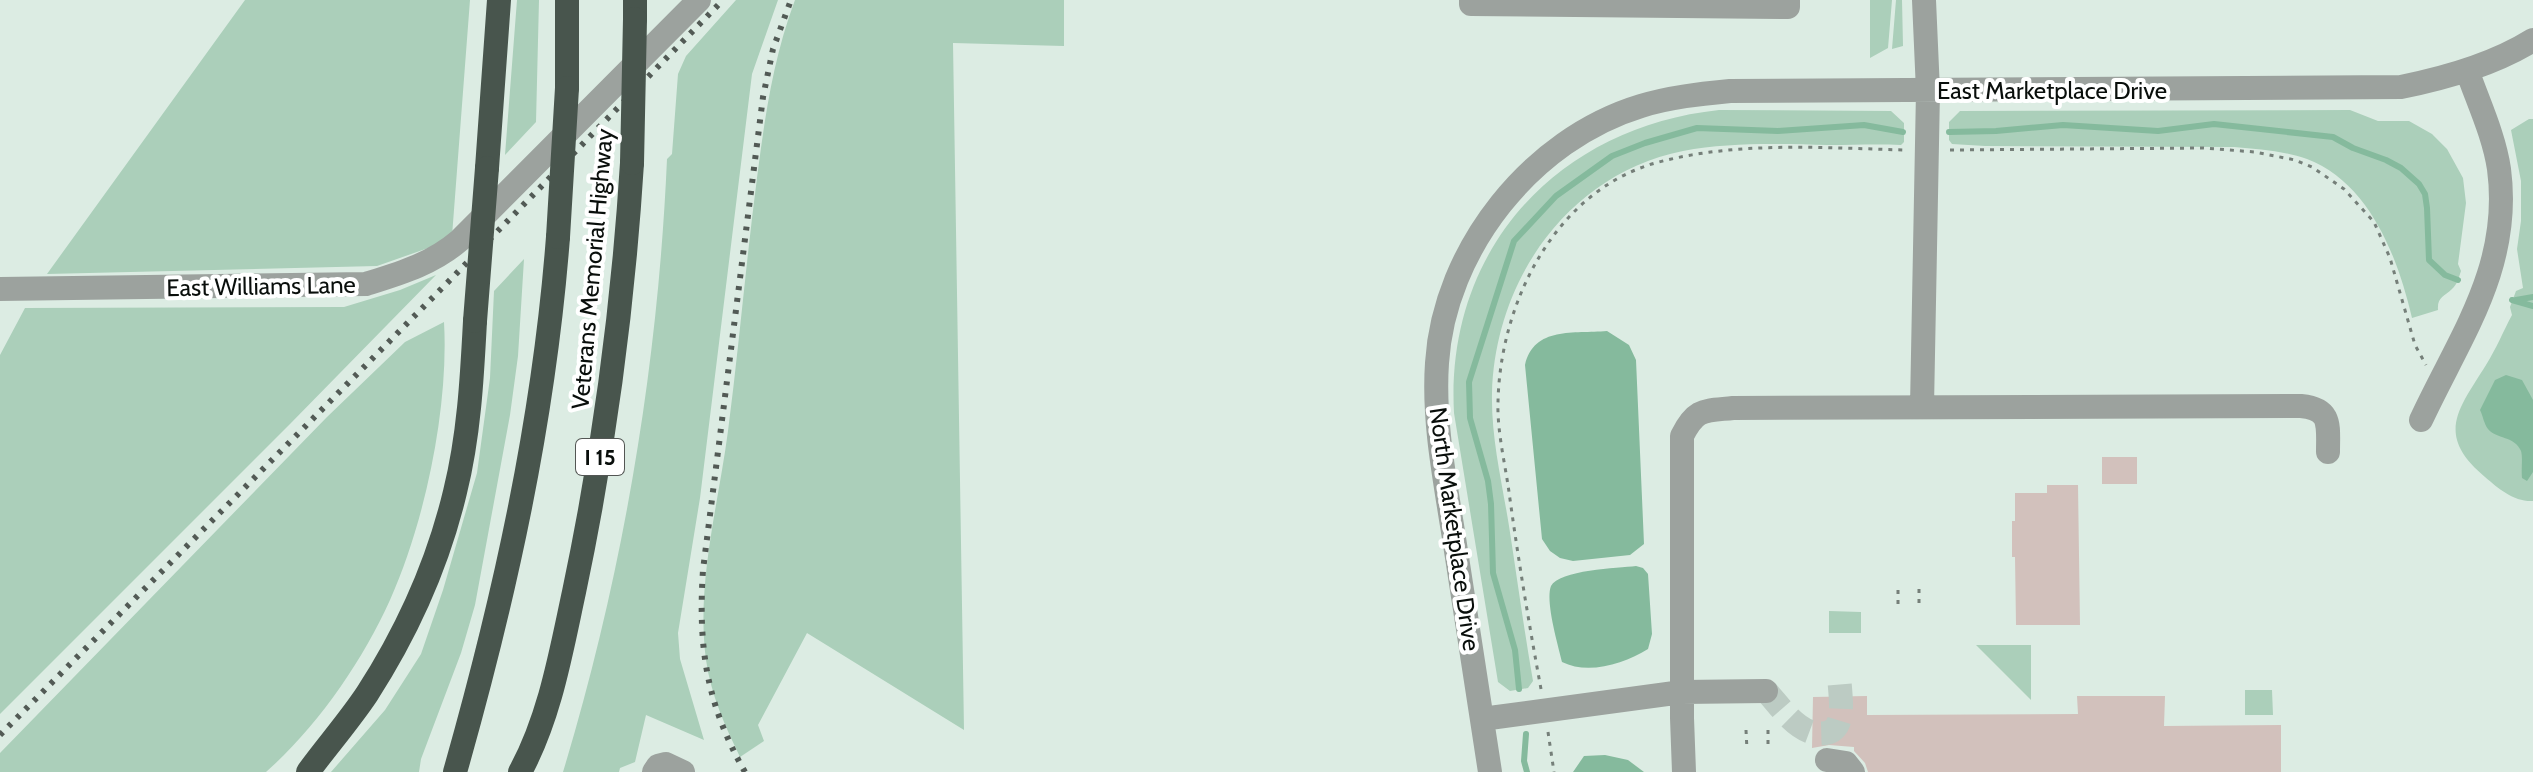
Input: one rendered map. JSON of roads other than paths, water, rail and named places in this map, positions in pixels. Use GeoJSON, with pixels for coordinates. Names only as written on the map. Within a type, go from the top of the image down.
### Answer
{"type":"FeatureCollection","features":[{"type":"Feature","properties":{"kind":"highway"},"geometry":{"type":"LineString","coordinates":[[307,769],[359,706],[410,618],[435,558],[455,491],[470,397],[499,0]]}},
{"type":"Feature","properties":{"kind":"highway","name":"Veterans Memorial Highway"},"geometry":{"type":"LineString","coordinates":[[455,772],[497,619],[524,493],[548,342],[567,88],[567,0]]}},
{"type":"Feature","properties":{"kind":"highway","name":"Veterans Memorial Highway"},"geometry":{"type":"LineString","coordinates":[[520,772],[535,745],[559,660],[601,452],[624,277],[632,163],[635,9]]}},
{"type":"Feature","properties":{"kind":"highway"},"geometry":{"type":"LineString","coordinates":[[531,772],[535,745]]}},
{"type":"Feature","properties":{"kind":"street","name":"East Williams Lane"},"geometry":{"type":"LineString","coordinates":[[0,289],[366,284],[416,268],[460,240],[699,0]]}},
{"type":"Feature","properties":{"kind":"street"},"geometry":{"type":"LineString","coordinates":[[1471,0],[1471,4],[1788,7],[1788,0]]}},
{"type":"Feature","properties":{"kind":"street"},"geometry":{"type":"LineString","coordinates":[[1922,407],[1928,91],[1924,0]]}},
{"type":"Feature","properties":{"kind":"street","name":"East Marketplace Drive"},"geometry":{"type":"LineString","coordinates":[[1571,139],[1638,107],[1673,97],[1730,91],[2378,89],[2433,81],[2493,61],[2533,40]]}},
{"type":"Feature","properties":{"kind":"street"},"geometry":{"type":"LineString","coordinates":[[2421,420],[2478,307],[2492,267],[2498,235],[2499,168],[2467,70]]}},
{"type":"Feature","properties":{"kind":"street","name":"North Marketplace Drive"},"geometry":{"type":"LineString","coordinates":[[1490,772],[1437,423],[1437,360],[1452,290],[1482,230],[1522,180],[1571,139]]}},
{"type":"Feature","properties":{"kind":"street"},"geometry":{"type":"LineString","coordinates":[[1684,772],[1682,436],[1691,418],[1703,411],[1733,408],[2314,407],[2323,413],[2328,423],[2328,452]]}},
{"type":"Feature","properties":{"kind":"street"},"geometry":{"type":"LineString","coordinates":[[1482,719],[1682,692],[1766,691]]}},
{"type":"Feature","properties":{"kind":"street"},"geometry":{"type":"LineString","coordinates":[[1827,760],[1846,763],[1853,772]]}},
{"type":"Feature","properties":{"kind":"street"},"geometry":{"type":"LineString","coordinates":[[654,772],[658,766],[666,764],[683,772]]}},
{"type":"Feature","properties":{"kind":"waterway"},"geometry":{"type":"LineString","coordinates":[[1949,132],[2063,125],[2158,131],[2214,124],[2333,137],[2401,168],[2419,184],[2425,194],[2427,208],[2429,260],[2445,275],[2458,280]]}},
{"type":"Feature","properties":{"kind":"waterway"},"geometry":{"type":"LineString","coordinates":[[1519,689],[1515,650],[1493,573],[1491,504],[1488,481],[1470,418],[1469,382],[1514,241],[1556,196],[1612,156],[1697,128],[1778,131],[1864,125],[1903,132]]}},
{"type":"Feature","properties":{"kind":"waterway"},"geometry":{"type":"LineString","coordinates":[[2516,300],[2533,297]]}},
{"type":"Feature","properties":{"kind":"waterway"},"geometry":{"type":"LineString","coordinates":[[2512,300],[2533,306]]}},
{"type":"Feature","properties":{"kind":"waterway"},"geometry":{"type":"LineString","coordinates":[[1526,734],[1524,761],[1527,772]]}},
{"type":"Feature","properties":{"kind":"tunnel"},"geometry":{"type":"LineString","coordinates":[[1766,691],[1800,726],[1808,731],[1826,733],[1836,728],[1840,716],[1839,676]]}},
{"type":"Feature","properties":{"kind":"railway"},"geometry":{"type":"LineString","coordinates":[[0,735],[723,0]]}},
{"type":"Feature","properties":{"kind":"railway"},"geometry":{"type":"LineString","coordinates":[[745,772],[721,722],[708,674],[702,624],[703,570],[763,97],[773,49],[791,0]]}}]}
